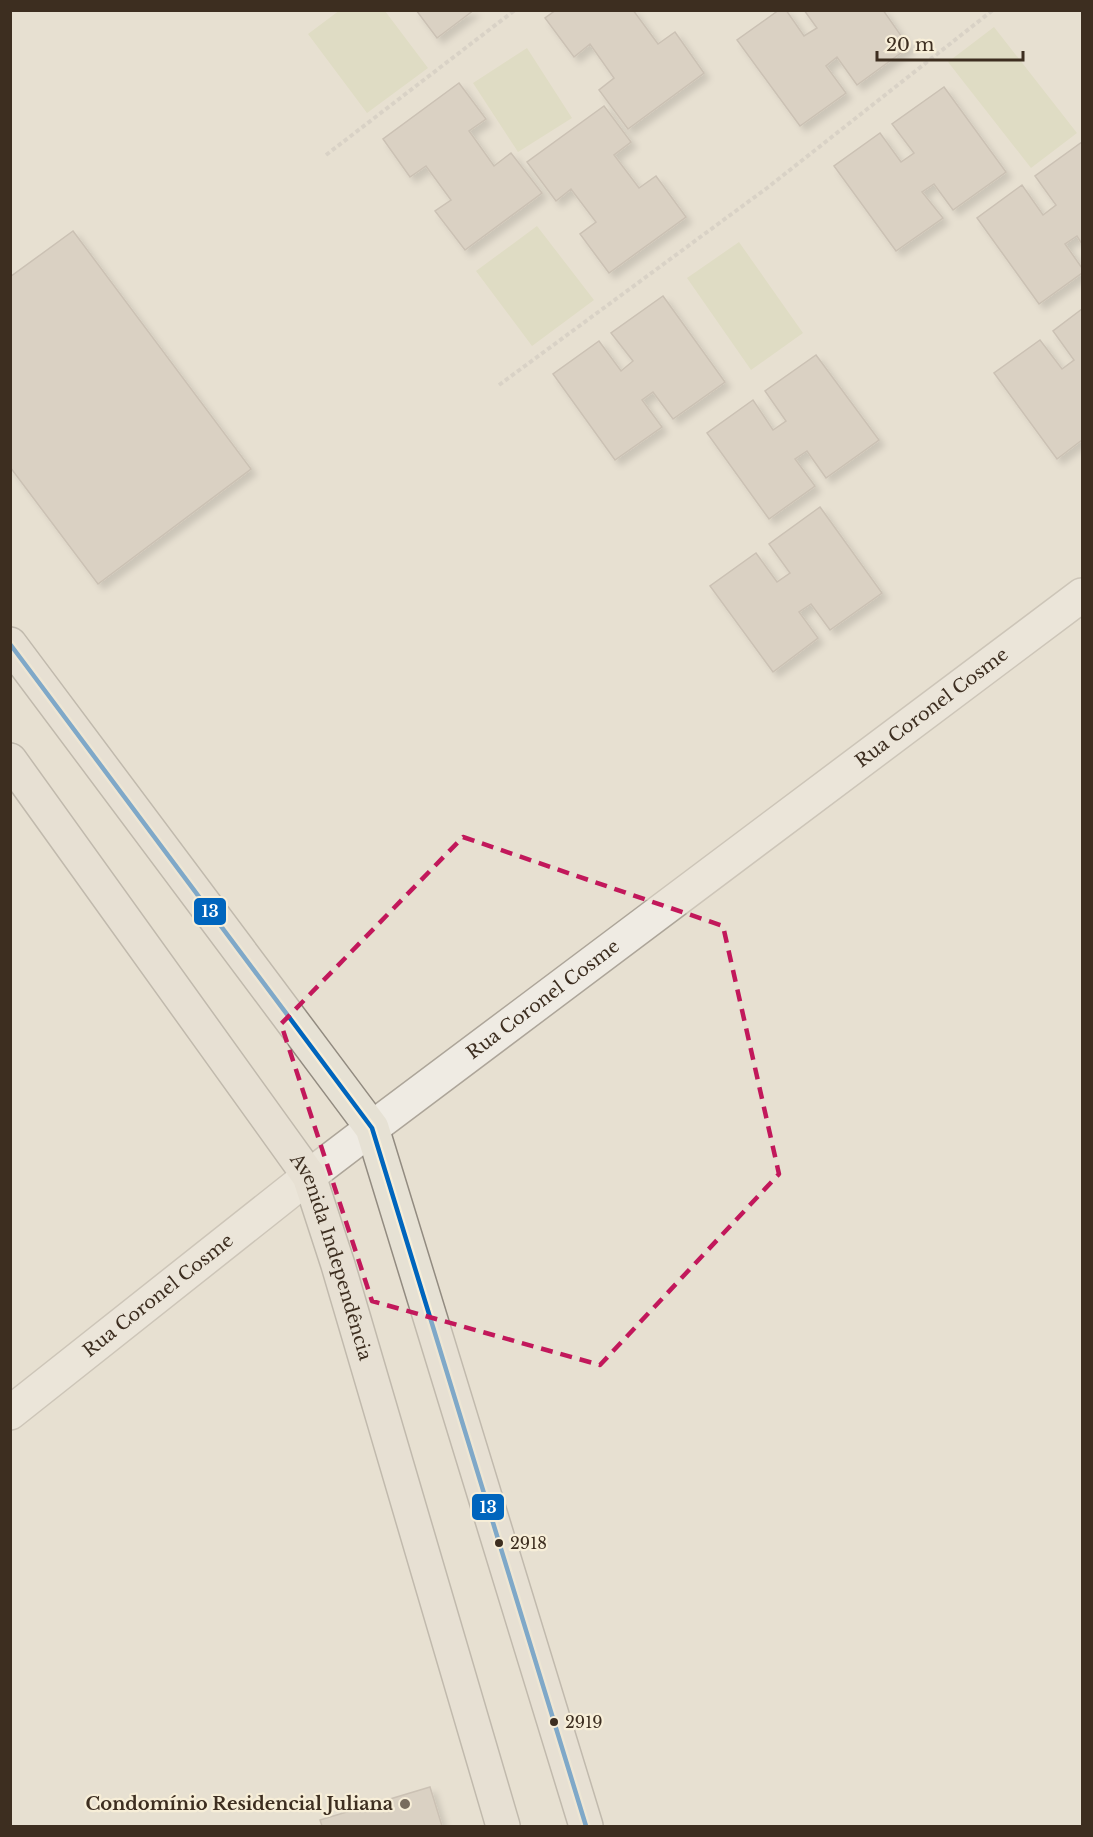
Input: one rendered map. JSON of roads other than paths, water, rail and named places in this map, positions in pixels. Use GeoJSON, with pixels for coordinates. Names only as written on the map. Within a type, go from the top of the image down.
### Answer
{"type":"FeatureCollection","features":[{"type":"Feature","properties":{"kind":"main road"},"geometry":{"type":"LineString","coordinates":[[10,644],[372,1128],[586,1827]]}},
{"type":"Feature","properties":{"kind":"main road","name":"Avenida Independência"},"geometry":{"type":"LineString","coordinates":[[10,760],[309,1176],[341,1276],[503,1827]]}},
{"type":"Feature","properties":{"kind":"street","name":"Rua Coronel Cosme"},"geometry":{"type":"LineString","coordinates":[[10,1413],[309,1176],[1083,595]]}},
{"type":"Feature","properties":{"kind":"place","name":"2918"},"geometry":{"type":"Point","coordinates":[499,1543]}},
{"type":"Feature","properties":{"kind":"place","name":"2919"},"geometry":{"type":"Point","coordinates":[554,1722]}},
{"type":"Feature","properties":{"kind":"place","name":"Condomínio Residencial Juliana"},"geometry":{"type":"Point","coordinates":[405,1804]}}]}
